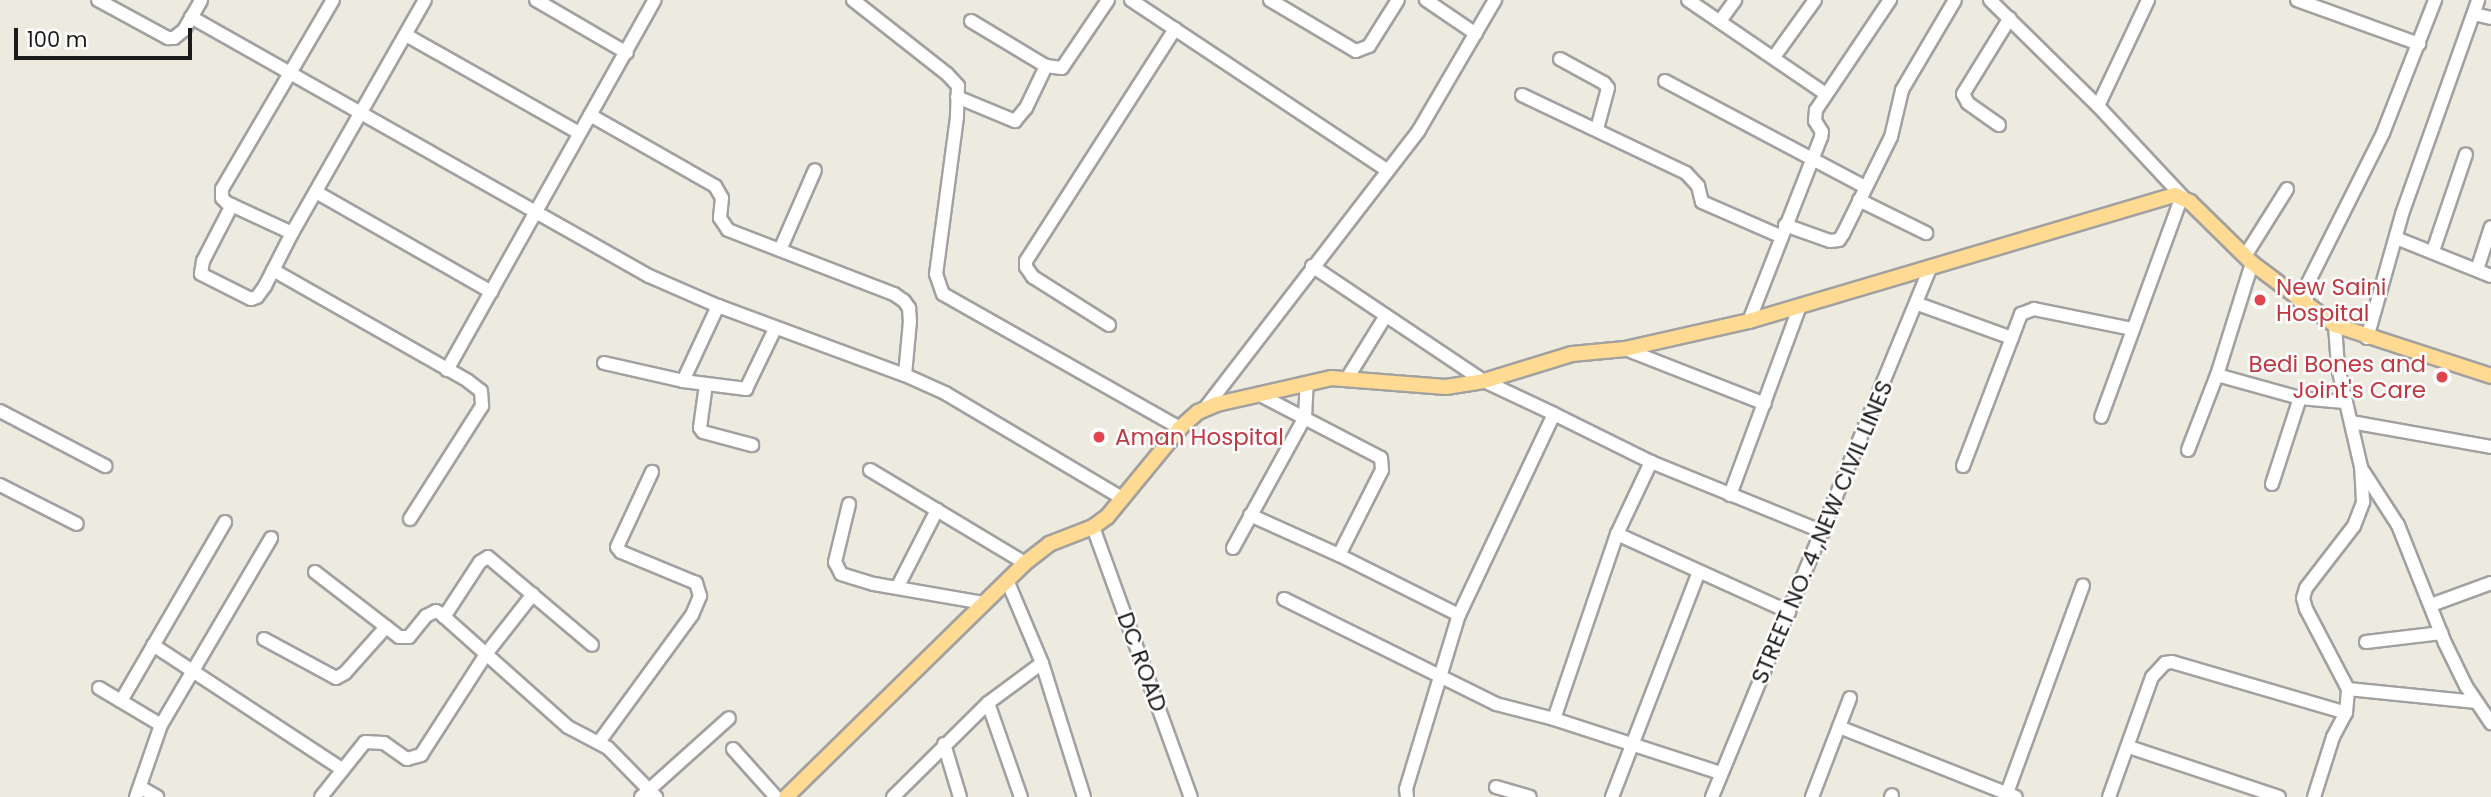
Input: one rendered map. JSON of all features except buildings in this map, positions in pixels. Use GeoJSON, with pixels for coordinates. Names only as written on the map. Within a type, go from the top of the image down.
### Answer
{"type":"FeatureCollection","features":[{"type":"Feature","properties":{"kind":"main road"},"geometry":{"type":"LineString","coordinates":[[786,797],[1025,563],[1049,544],[1093,527],[1122,498],[1180,428],[1206,407],[1307,383],[1348,377],[1446,387],[1484,381],[1572,354],[1625,349],[1749,321],[2168,196],[2182,196],[2249,259],[2335,325],[2367,338],[2491,376]]}},
{"type":"Feature","properties":{"kind":"street"},"geometry":{"type":"LineString","coordinates":[[99,0],[168,38],[180,36],[201,0]]}},
{"type":"Feature","properties":{"kind":"street"},"geometry":{"type":"LineString","coordinates":[[292,233],[232,205],[222,198],[222,189],[333,0]]}},
{"type":"Feature","properties":{"kind":"street"},"geometry":{"type":"LineString","coordinates":[[232,205],[203,261],[201,274],[251,299],[261,293],[292,233],[425,0]]}},
{"type":"Feature","properties":{"kind":"street"},"geometry":{"type":"LineString","coordinates":[[536,0],[627,53]]}},
{"type":"Feature","properties":{"kind":"street"},"geometry":{"type":"LineString","coordinates":[[447,370],[655,0]]}},
{"type":"Feature","properties":{"kind":"street"},"geometry":{"type":"LineString","coordinates":[[853,0],[954,80],[957,97],[936,274],[943,294],[1180,428]]}},
{"type":"Feature","properties":{"kind":"street"},"geometry":{"type":"LineString","coordinates":[[971,21],[1046,66],[1055,68],[1066,65],[1108,0]]}},
{"type":"Feature","properties":{"kind":"street"},"geometry":{"type":"LineString","coordinates":[[1131,0],[1387,170]]}},
{"type":"Feature","properties":{"kind":"street"},"geometry":{"type":"LineString","coordinates":[[1270,0],[1356,51],[1369,46],[1398,0]]}},
{"type":"Feature","properties":{"kind":"street"},"geometry":{"type":"LineString","coordinates":[[1426,0],[1476,34]]}},
{"type":"Feature","properties":{"kind":"street"},"geometry":{"type":"LineString","coordinates":[[1206,407],[1419,130],[1495,0]]}},
{"type":"Feature","properties":{"kind":"street"},"geometry":{"type":"LineString","coordinates":[[1688,0],[1826,94]]}},
{"type":"Feature","properties":{"kind":"street"},"geometry":{"type":"LineString","coordinates":[[1720,20],[1735,0]]}},
{"type":"Feature","properties":{"kind":"street"},"geometry":{"type":"LineString","coordinates":[[1774,57],[1815,0]]}},
{"type":"Feature","properties":{"kind":"street"},"geometry":{"type":"LineString","coordinates":[[1749,321],[1822,132],[1815,115],[1826,94],[1890,0]]}},
{"type":"Feature","properties":{"kind":"street"},"geometry":{"type":"LineString","coordinates":[[1522,95],[1686,173],[1695,180],[1702,202],[1707,205],[1782,230],[1834,242],[1843,234],[1896,126],[1902,90],[1955,0]]}},
{"type":"Feature","properties":{"kind":"street"},"geometry":{"type":"LineString","coordinates":[[1990,0],[2098,106],[2182,196],[2101,417]]}},
{"type":"Feature","properties":{"kind":"street"},"geometry":{"type":"LineString","coordinates":[[2098,106],[2148,0]]}},
{"type":"Feature","properties":{"kind":"street"},"geometry":{"type":"LineString","coordinates":[[2297,0],[2419,44]]}},
{"type":"Feature","properties":{"kind":"street"},"geometry":{"type":"LineString","coordinates":[[2299,300],[2383,133],[2435,0]]}},
{"type":"Feature","properties":{"kind":"street"},"geometry":{"type":"LineString","coordinates":[[2367,338],[2437,111],[2479,0]]}},
{"type":"Feature","properties":{"kind":"street"},"geometry":{"type":"LineString","coordinates":[[2473,13],[2491,18]]}},
{"type":"Feature","properties":{"kind":"street"},"geometry":{"type":"LineString","coordinates":[[191,17],[362,112],[535,214],[649,276],[775,329],[905,375],[961,402],[1122,498]]}},
{"type":"Feature","properties":{"kind":"street"},"geometry":{"type":"LineString","coordinates":[[1999,125],[1968,103],[1963,93],[2010,18]]}},
{"type":"Feature","properties":{"kind":"street"},"geometry":{"type":"LineString","coordinates":[[1109,325],[1033,277],[1026,267],[1026,261],[1175,29]]}},
{"type":"Feature","properties":{"kind":"street"},"geometry":{"type":"LineString","coordinates":[[406,35],[579,133]]}},
{"type":"Feature","properties":{"kind":"street"},"geometry":{"type":"LineString","coordinates":[[1560,59],[1604,83],[1608,88],[1597,129]]}},
{"type":"Feature","properties":{"kind":"street"},"geometry":{"type":"LineString","coordinates":[[957,97],[1015,121],[1021,117],[1046,66]]}},
{"type":"Feature","properties":{"kind":"street"},"geometry":{"type":"LineString","coordinates":[[1665,81],[1866,187]]}},
{"type":"Feature","properties":{"kind":"street"},"geometry":{"type":"LineString","coordinates":[[590,115],[715,186],[722,198],[722,225],[728,230],[894,294],[904,301],[909,308],[910,321],[905,375]]}},
{"type":"Feature","properties":{"kind":"street"},"geometry":{"type":"LineString","coordinates":[[2433,251],[2466,154]]}},
{"type":"Feature","properties":{"kind":"street"},"geometry":{"type":"LineString","coordinates":[[780,250],[815,170]]}},
{"type":"Feature","properties":{"kind":"street"},"geometry":{"type":"LineString","coordinates":[[2188,450],[2217,374],[2249,259],[2287,189]]}},
{"type":"Feature","properties":{"kind":"street"},"geometry":{"type":"LineString","coordinates":[[316,192],[491,292]]}},
{"type":"Feature","properties":{"kind":"street"},"geometry":{"type":"LineString","coordinates":[[1859,200],[1926,233]]}},
{"type":"Feature","properties":{"kind":"street"},"geometry":{"type":"LineString","coordinates":[[2477,270],[2491,227]]}},
{"type":"Feature","properties":{"kind":"street"},"geometry":{"type":"LineString","coordinates":[[2396,238],[2491,276]]}},
{"type":"Feature","properties":{"kind":"street"},"geometry":{"type":"LineString","coordinates":[[1312,266],[1484,381],[1651,462],[1823,533]]}},
{"type":"Feature","properties":{"kind":"street","name":"STREET NO. 4 ,NEW CIVIL LINES"},"geometry":{"type":"LineString","coordinates":[[1712,797],[1918,304],[1931,266]]}},
{"type":"Feature","properties":{"kind":"street"},"geometry":{"type":"LineString","coordinates":[[273,270],[477,387],[484,398],[482,406],[410,519]]}},
{"type":"Feature","properties":{"kind":"street"},"geometry":{"type":"LineString","coordinates":[[1918,304],[2012,338]]}},
{"type":"Feature","properties":{"kind":"street"},"geometry":{"type":"LineString","coordinates":[[683,381],[718,306]]}},
{"type":"Feature","properties":{"kind":"street"},"geometry":{"type":"LineString","coordinates":[[1730,495],[1800,306]]}},
{"type":"Feature","properties":{"kind":"street"},"geometry":{"type":"LineString","coordinates":[[1963,466],[2017,321],[2027,310],[2132,329]]}},
{"type":"Feature","properties":{"kind":"street"},"geometry":{"type":"LineString","coordinates":[[1348,377],[1385,317]]}},
{"type":"Feature","properties":{"kind":"street"},"geometry":{"type":"LineString","coordinates":[[2314,797],[2333,737],[2346,713],[2348,690],[2306,610],[2304,598],[2306,588],[2360,515],[2361,467],[2344,402],[2334,347],[2335,325]]}},
{"type":"Feature","properties":{"kind":"street"},"geometry":{"type":"LineString","coordinates":[[604,363],[683,381],[737,389],[750,386],[775,329]]}},
{"type":"Feature","properties":{"kind":"street"},"geometry":{"type":"LineString","coordinates":[[1625,349],[1765,404]]}},
{"type":"Feature","properties":{"kind":"street"},"geometry":{"type":"LineString","coordinates":[[2217,374],[2300,398],[2344,402]]}},
{"type":"Feature","properties":{"kind":"street"},"geometry":{"type":"LineString","coordinates":[[1233,548],[1305,417],[1307,383]]}},
{"type":"Feature","properties":{"kind":"street"},"geometry":{"type":"LineString","coordinates":[[706,384],[699,428],[752,445]]}},
{"type":"Feature","properties":{"kind":"street"},"geometry":{"type":"LineString","coordinates":[[1260,395],[1376,453],[1383,463],[1339,555]]}},
{"type":"Feature","properties":{"kind":"street"},"geometry":{"type":"LineString","coordinates":[[2272,484],[2300,398]]}},
{"type":"Feature","properties":{"kind":"street"},"geometry":{"type":"LineString","coordinates":[[0,411],[104,466]]}},
{"type":"Feature","properties":{"kind":"street"},"geometry":{"type":"LineString","coordinates":[[1407,797],[1406,789],[1459,615],[1554,414]]}},
{"type":"Feature","properties":{"kind":"street"},"geometry":{"type":"LineString","coordinates":[[2351,422],[2491,447]]}},
{"type":"Feature","properties":{"kind":"street"},"geometry":{"type":"LineString","coordinates":[[1554,719],[1617,534],[1651,462]]}},
{"type":"Feature","properties":{"kind":"street"},"geometry":{"type":"LineString","coordinates":[[2361,467],[2398,525],[2441,632],[2476,702],[2491,723]]}},
{"type":"Feature","properties":{"kind":"street"},"geometry":{"type":"LineString","coordinates":[[870,470],[1025,563]]}},
{"type":"Feature","properties":{"kind":"street"},"geometry":{"type":"LineString","coordinates":[[599,742],[692,615],[700,596],[696,583],[621,552],[617,547],[652,472]]}},
{"type":"Feature","properties":{"kind":"street"},"geometry":{"type":"LineString","coordinates":[[0,485],[77,524]]}},
{"type":"Feature","properties":{"kind":"street"},"geometry":{"type":"LineString","coordinates":[[849,504],[837,547],[836,569],[847,576],[897,588],[984,603]]}},
{"type":"Feature","properties":{"kind":"street"},"geometry":{"type":"LineString","coordinates":[[897,588],[937,510]]}},
{"type":"Feature","properties":{"kind":"street"},"geometry":{"type":"LineString","coordinates":[[1250,515],[1339,555],[1459,615]]}},
{"type":"Feature","properties":{"kind":"street"},"geometry":{"type":"LineString","coordinates":[[121,701],[225,522]]}},
{"type":"Feature","properties":{"kind":"street","name":"DC ROAD"},"geometry":{"type":"LineString","coordinates":[[1093,527],[1191,797]]}},
{"type":"Feature","properties":{"kind":"street"},"geometry":{"type":"LineString","coordinates":[[1617,534],[1789,612]]}},
{"type":"Feature","properties":{"kind":"street"},"geometry":{"type":"LineString","coordinates":[[157,797],[138,792],[161,725],[271,538]]}},
{"type":"Feature","properties":{"kind":"street"},"geometry":{"type":"LineString","coordinates":[[444,617],[480,562],[488,557],[592,645]]}},
{"type":"Feature","properties":{"kind":"street"},"geometry":{"type":"LineString","coordinates":[[315,572],[386,627],[405,638],[431,612],[436,611],[573,732],[599,742],[649,795],[729,718]]}},
{"type":"Feature","properties":{"kind":"street"},"geometry":{"type":"LineString","coordinates":[[1612,797],[1699,572]]}},
{"type":"Feature","properties":{"kind":"street"},"geometry":{"type":"LineString","coordinates":[[1007,580],[1042,663],[1084,797]]}},
{"type":"Feature","properties":{"kind":"street"},"geometry":{"type":"LineString","coordinates":[[2431,605],[2491,583]]}},
{"type":"Feature","properties":{"kind":"street"},"geometry":{"type":"LineString","coordinates":[[1839,727],[1982,791],[2011,795],[2083,586]]}},
{"type":"Feature","properties":{"kind":"street"},"geometry":{"type":"LineString","coordinates":[[321,797],[365,742],[371,740],[384,743],[407,759],[418,758],[486,654],[533,594]]}},
{"type":"Feature","properties":{"kind":"street"},"geometry":{"type":"LineString","coordinates":[[1284,599],[1496,704],[1554,719],[1720,773]]}},
{"type":"Feature","properties":{"kind":"street"},"geometry":{"type":"LineString","coordinates":[[264,639],[336,678],[345,673],[386,627]]}},
{"type":"Feature","properties":{"kind":"street"},"geometry":{"type":"LineString","coordinates":[[2366,642],[2441,632]]}},
{"type":"Feature","properties":{"kind":"street"},"geometry":{"type":"LineString","coordinates":[[153,645],[342,770]]}},
{"type":"Feature","properties":{"kind":"street"},"geometry":{"type":"LineString","coordinates":[[2109,797],[2152,677],[2165,663],[2172,662],[2346,713]]}},
{"type":"Feature","properties":{"kind":"street"},"geometry":{"type":"LineString","coordinates":[[894,797],[944,744],[988,703],[1042,663]]}},
{"type":"Feature","properties":{"kind":"street"},"geometry":{"type":"LineString","coordinates":[[99,688],[161,725]]}},
{"type":"Feature","properties":{"kind":"street"},"geometry":{"type":"LineString","coordinates":[[2348,690],[2476,702]]}},
{"type":"Feature","properties":{"kind":"street"},"geometry":{"type":"LineString","coordinates":[[1811,797],[1850,698]]}},
{"type":"Feature","properties":{"kind":"street"},"geometry":{"type":"LineString","coordinates":[[988,703],[1021,797]]}},
{"type":"Feature","properties":{"kind":"street"},"geometry":{"type":"LineString","coordinates":[[944,744],[960,797]]}},
{"type":"Feature","properties":{"kind":"street"},"geometry":{"type":"LineString","coordinates":[[2129,747],[2279,797]]}},
{"type":"Feature","properties":{"kind":"street"},"geometry":{"type":"LineString","coordinates":[[733,748],[776,797]]}},
{"type":"Feature","properties":{"kind":"street"},"geometry":{"type":"LineString","coordinates":[[1496,787],[1530,797]]}},
{"type":"Feature","properties":{"kind":"place","name":"New Saini Hospital"},"geometry":{"type":"Point","coordinates":[2260,300]}},
{"type":"Feature","properties":{"kind":"place","name":"Bedi Bones and Joint's Care"},"geometry":{"type":"Point","coordinates":[2442,377]}},
{"type":"Feature","properties":{"kind":"place","name":"Aman Hospital"},"geometry":{"type":"Point","coordinates":[1099,437]}}]}
